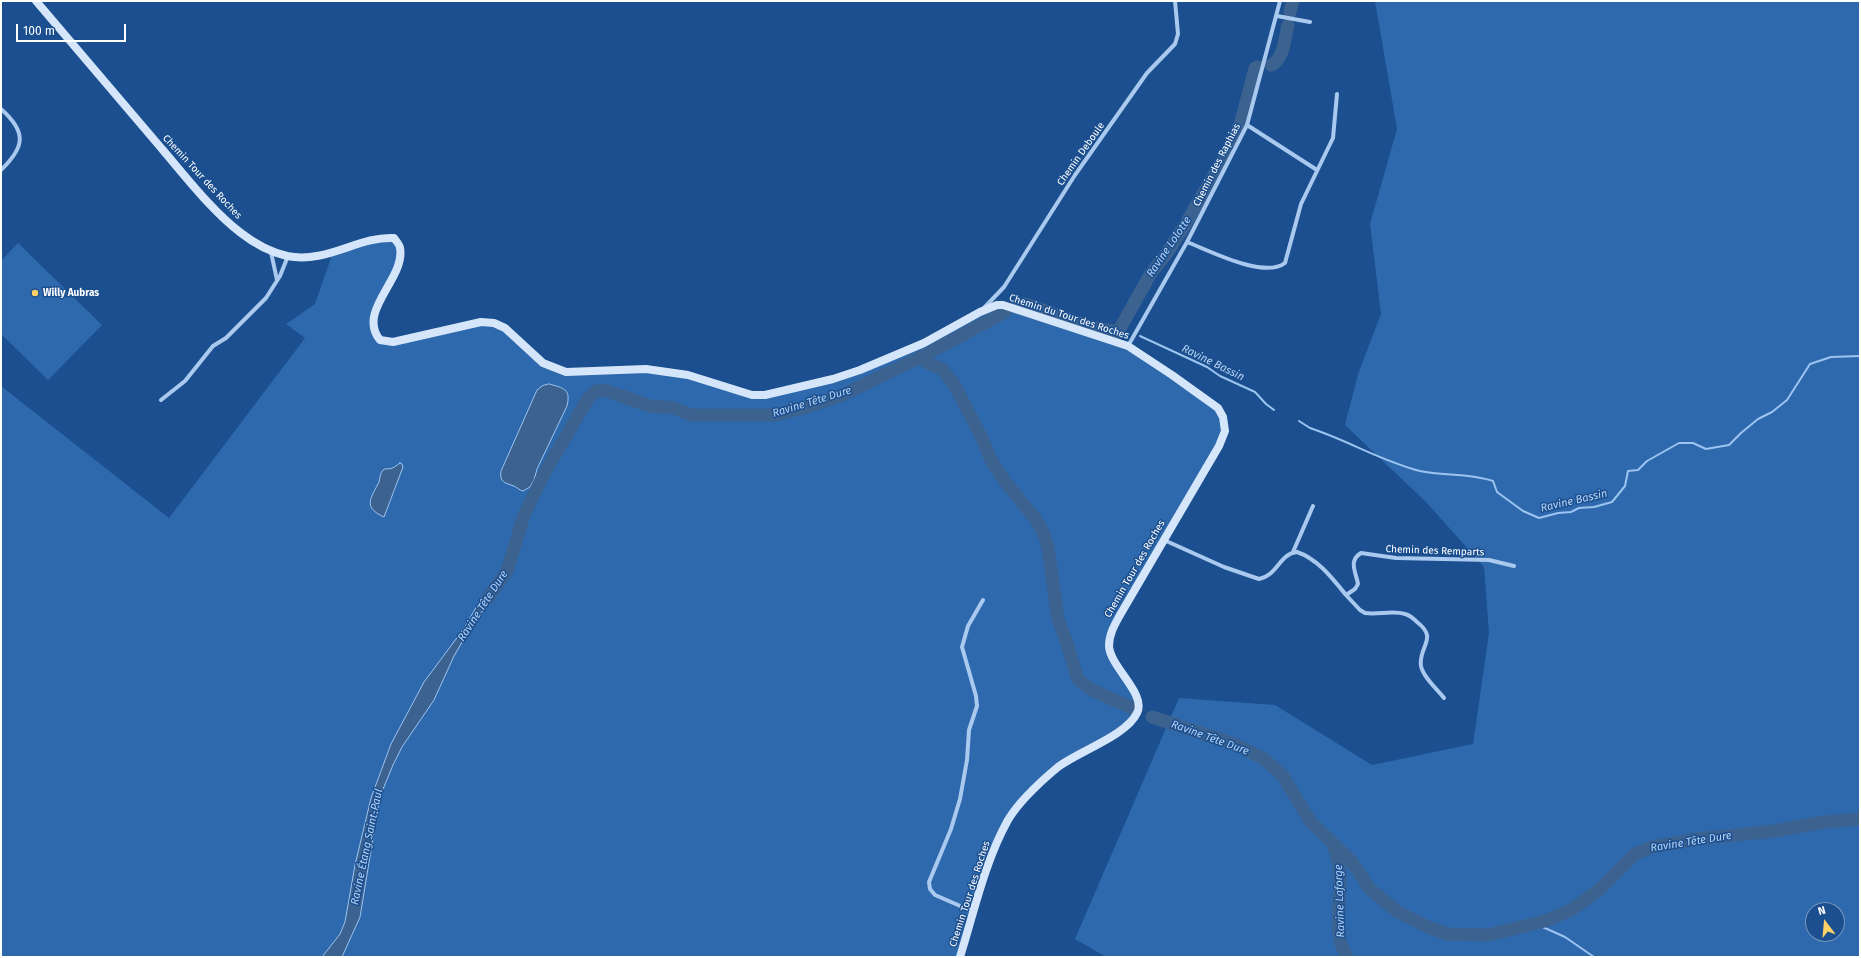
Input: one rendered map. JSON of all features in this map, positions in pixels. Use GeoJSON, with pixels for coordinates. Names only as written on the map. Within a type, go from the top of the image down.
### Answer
{"type":"FeatureCollection","features":[{"type":"Feature","properties":{"kind":"street","name":"Chemin Tour des Roches"},"geometry":{"type":"LineString","coordinates":[[36,1],[201,194],[241,233],[271,252],[304,258],[317,256],[384,238],[394,238],[400,247],[400,263],[378,304],[374,326],[375,334],[380,340],[393,342],[481,322],[494,323],[505,328],[543,363],[566,372],[653,370],[688,375],[752,395],[766,395],[833,379]]}},
{"type":"Feature","properties":{"kind":"street","name":"Chemin Deboule"},"geometry":{"type":"LineString","coordinates":[[980,312],[1004,287],[1075,175],[1147,73],[1175,44],[1178,34],[1175,1]]}},
{"type":"Feature","properties":{"kind":"street","name":"Chemin des Raphias"},"geometry":{"type":"LineString","coordinates":[[1128,346],[1187,242],[1247,125],[1280,1]]}},
{"type":"Feature","properties":{"kind":"street"},"geometry":{"type":"LineString","coordinates":[[1277,16],[1310,22]]}},
{"type":"Feature","properties":{"kind":"street"},"geometry":{"type":"LineString","coordinates":[[1187,242],[1245,265],[1262,268],[1281,266],[1285,263],[1297,217],[1317,170],[1333,138],[1337,94]]}},
{"type":"Feature","properties":{"kind":"street"},"geometry":{"type":"LineString","coordinates":[[1,109],[14,120],[19,131],[19,146],[10,162],[1,170]]}},
{"type":"Feature","properties":{"kind":"street"},"geometry":{"type":"LineString","coordinates":[[1247,125],[1317,170]]}},
{"type":"Feature","properties":{"kind":"street"},"geometry":{"type":"LineString","coordinates":[[271,252],[277,280]]}},
{"type":"Feature","properties":{"kind":"street"},"geometry":{"type":"LineString","coordinates":[[161,400],[185,381],[213,346],[226,338],[266,298],[277,280],[288,256]]}},
{"type":"Feature","properties":{"kind":"street","name":"Chemin du Tour des Roches"},"geometry":{"type":"LineString","coordinates":[[833,379],[899,355],[936,337],[980,312],[997,305],[1010,306],[1128,346],[1218,408],[1223,418],[1224,431],[1219,446],[1188,498]]}},
{"type":"Feature","properties":{"kind":"street","name":"Chemin Tour des Roches"},"geometry":{"type":"LineString","coordinates":[[960,957],[994,848],[1009,819],[1028,795],[1059,767],[1129,724],[1136,715],[1139,704],[1135,693],[1112,658],[1109,647],[1110,638],[1120,614],[1188,498]]}},
{"type":"Feature","properties":{"kind":"street"},"geometry":{"type":"LineString","coordinates":[[1163,540],[1224,567],[1259,579],[1272,574],[1281,561],[1293,552],[1313,506]]}},
{"type":"Feature","properties":{"kind":"street"},"geometry":{"type":"LineString","coordinates":[[1293,552],[1304,554],[1312,559],[1334,581],[1346,596],[1365,613],[1407,614],[1426,629],[1428,633],[1421,661],[1421,667],[1423,673],[1444,698]]}},
{"type":"Feature","properties":{"kind":"street","name":"Chemin des Remparts"},"geometry":{"type":"LineString","coordinates":[[1346,596],[1355,589],[1358,584],[1353,566],[1356,556],[1361,553],[1396,558],[1489,560],[1514,566]]}},
{"type":"Feature","properties":{"kind":"street"},"geometry":{"type":"LineString","coordinates":[[974,912],[935,895],[932,893],[929,882],[951,829],[960,800],[967,760],[969,730],[977,706],[975,691],[962,647],[968,626],[983,600]]}},
{"type":"Feature","properties":{"kind":"shaded area"},"geometry":{"type":"Polygon","coordinates":[[[1375,1],[1860,1],[1860,957],[1106,957],[1075,939],[1179,698],[1275,705],[1372,765],[1473,744],[1489,633],[1484,567],[1427,503],[1345,425],[1358,374],[1381,314],[1370,224],[1397,129],[1375,1]]]}},
{"type":"Feature","properties":{"kind":"shaded area"},"geometry":{"type":"Polygon","coordinates":[[[394,238],[400,263],[375,315],[380,340],[494,323],[543,363],[566,372],[583,370],[688,375],[752,395],[844,376],[997,305],[1128,346],[1218,408],[1225,431],[1120,615],[1109,647],[1135,693],[1136,715],[1084,751],[1028,795],[994,848],[960,957],[1,957],[1,386],[169,518],[305,338],[286,324],[315,304],[333,252],[394,238]]]}},
{"type":"Feature","properties":{"kind":"shaded area","name":"Willy Aubras"},"geometry":{"type":"Polygon","coordinates":[[[18,243],[102,325],[48,380],[1,334],[1,261],[18,243]]]}},
{"type":"Feature","properties":{"kind":"water"},"geometry":{"type":"Polygon","coordinates":[[[549,384],[565,390],[568,396],[567,406],[537,469],[534,480],[530,487],[523,491],[504,482],[501,478],[501,471],[537,390],[542,386],[549,384]]]}},
{"type":"Feature","properties":{"kind":"water"},"geometry":{"type":"Polygon","coordinates":[[[400,463],[403,467],[384,517],[373,510],[370,502],[371,497],[379,482],[383,470],[395,467],[400,463]]]}},
{"type":"Feature","properties":{"kind":"water","name":"Ravine Étang Saint-Paul"},"geometry":{"type":"Polygon","coordinates":[[[499,585],[499,590],[489,601],[465,637],[454,656],[434,700],[402,747],[393,765],[381,794],[360,917],[342,957],[322,957],[340,934],[345,922],[355,865],[371,798],[391,744],[424,682],[465,627],[483,595],[488,590],[499,585]]]}},
{"type":"Feature","properties":{"kind":"waterway","name":"Ravine Lolotte"},"geometry":{"type":"LineString","coordinates":[[1290,12],[1293,1]]}},
{"type":"Feature","properties":{"kind":"waterway","name":"Ravine Lolotte"},"geometry":{"type":"LineString","coordinates":[[1271,65],[1279,58],[1285,42],[1288,25]]}},
{"type":"Feature","properties":{"kind":"waterway","name":"Ravine Lolotte"},"geometry":{"type":"LineString","coordinates":[[1018,305],[1025,304],[1088,326],[1118,332],[1151,273],[1167,253],[1185,225],[1229,149],[1241,122],[1255,68],[1258,67]]}},
{"type":"Feature","properties":{"kind":"waterway","name":"Ravine Tête Dure"},"geometry":{"type":"LineString","coordinates":[[488,598],[507,571],[524,515],[545,472],[588,399],[596,391],[604,390],[650,406],[674,408],[691,415],[775,415],[803,408],[842,395],[921,357],[1005,312]]}},
{"type":"Feature","properties":{"kind":"waterway","name":"Ravine Bassin"},"geometry":{"type":"LineString","coordinates":[[1118,332],[1129,334]]}},
{"type":"Feature","properties":{"kind":"waterway","name":"Ravine Bassin"},"geometry":{"type":"LineString","coordinates":[[1140,336],[1207,367],[1220,376],[1255,392],[1274,410]]}},
{"type":"Feature","properties":{"kind":"waterway","name":"Ravine Bassin"},"geometry":{"type":"LineString","coordinates":[[1299,421],[1310,428],[1406,467],[1429,473],[1484,478],[1493,481],[1497,492],[1523,511],[1539,518],[1558,513],[1571,512],[1579,508],[1594,507],[1612,502],[1625,486],[1628,471],[1638,470],[1647,461],[1679,443],[1693,443],[1706,449],[1729,445],[1758,419],[1772,412],[1787,400],[1810,364],[1831,357],[1860,356]]}},
{"type":"Feature","properties":{"kind":"waterway","name":"Ravine Tête Dure"},"geometry":{"type":"LineString","coordinates":[[921,357],[928,363],[942,369],[954,384],[982,438],[991,460],[1004,480],[1037,521],[1044,534],[1048,548],[1058,619],[1077,677],[1092,690],[1132,708]]}},
{"type":"Feature","properties":{"kind":"waterway","name":"Ravine Tête Dure"},"geometry":{"type":"LineString","coordinates":[[1152,717],[1234,744],[1264,759],[1283,776],[1310,821],[1352,862],[1370,889],[1398,912],[1430,928],[1448,934],[1488,935],[1545,921],[1571,910],[1601,888],[1635,854],[1652,847],[1697,839],[1775,831],[1824,822],[1860,819]]}},
{"type":"Feature","properties":{"kind":"waterway","name":"Ravine Laforge"},"geometry":{"type":"LineString","coordinates":[[1334,848],[1340,871],[1338,916],[1339,928],[1342,947],[1347,957]]}},
{"type":"Feature","properties":{"kind":"waterway"},"geometry":{"type":"LineString","coordinates":[[1536,924],[1565,937],[1594,957]]}},
{"type":"Feature","properties":{"kind":"place","name":"Willy Aubras"},"geometry":{"type":"Point","coordinates":[35,293]}}]}
